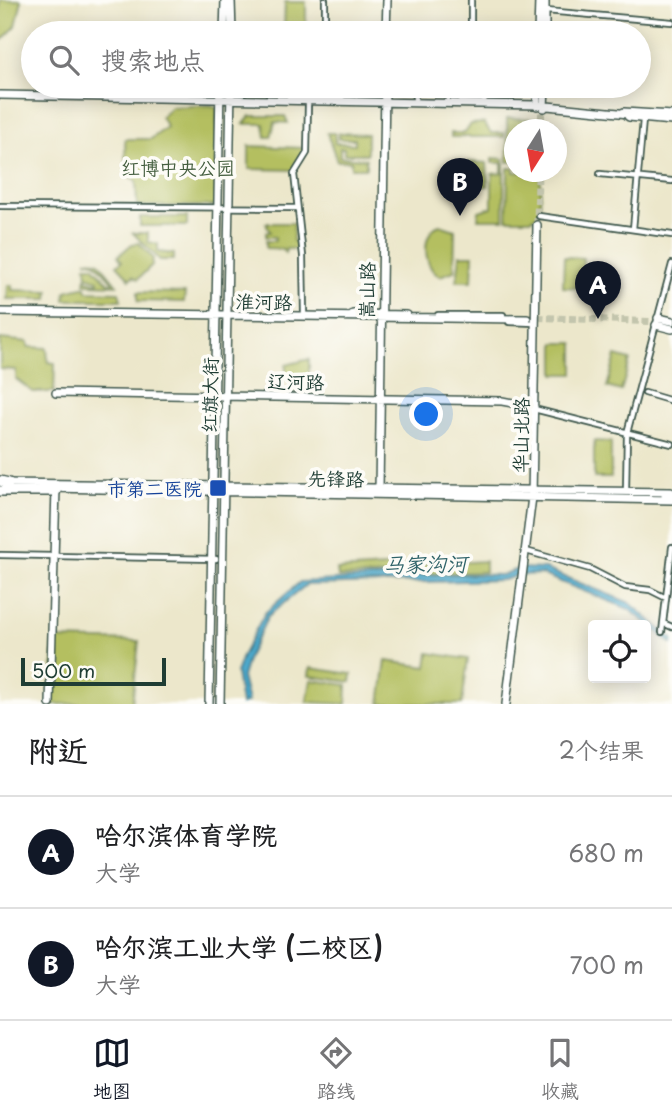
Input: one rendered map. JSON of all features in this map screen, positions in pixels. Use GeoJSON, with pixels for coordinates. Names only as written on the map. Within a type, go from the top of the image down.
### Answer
{"type":"FeatureCollection","features":[{"type":"Feature","properties":{"kind":"highway"},"geometry":{"type":"LineString","coordinates":[[624,114],[672,119]]}},
{"type":"Feature","properties":{"kind":"highway"},"geometry":{"type":"LineString","coordinates":[[3,486],[56,489]]}},
{"type":"Feature","properties":{"kind":"main road"},"geometry":{"type":"LineString","coordinates":[[226,0],[226,21]]}},
{"type":"Feature","properties":{"kind":"main road"},"geometry":{"type":"LineString","coordinates":[[384,21],[385,0]]}},
{"type":"Feature","properties":{"kind":"main road"},"geometry":{"type":"LineString","coordinates":[[542,0],[546,11],[544,21]]}},
{"type":"Feature","properties":{"kind":"main road"},"geometry":{"type":"LineString","coordinates":[[542,0],[542,21]]}},
{"type":"Feature","properties":{"kind":"main road"},"geometry":{"type":"LineString","coordinates":[[0,97],[21,97]]}},
{"type":"Feature","properties":{"kind":"main road"},"geometry":{"type":"LineString","coordinates":[[56,98],[541,106]]}},
{"type":"Feature","properties":{"kind":"main road","name":"嵩山路"},"geometry":{"type":"LineString","coordinates":[[376,491],[383,98]]}},
{"type":"Feature","properties":{"kind":"main road"},"geometry":{"type":"LineString","coordinates":[[539,98],[541,106]]}},
{"type":"Feature","properties":{"kind":"main road"},"geometry":{"type":"LineString","coordinates":[[541,106],[543,98]]}},
{"type":"Feature","properties":{"kind":"main road","name":"红旗大街"},"geometry":{"type":"LineString","coordinates":[[215,704],[225,101]]}},
{"type":"Feature","properties":{"kind":"main road"},"geometry":{"type":"LineString","coordinates":[[308,102],[541,106],[624,114],[643,120],[672,119]]}},
{"type":"Feature","properties":{"kind":"main road","name":"华山北路"},"geometry":{"type":"LineString","coordinates":[[506,704],[533,493],[534,315],[538,220]]}},
{"type":"Feature","properties":{"kind":"main road","name":"淮河路"},"geometry":{"type":"LineString","coordinates":[[0,310],[379,317],[534,315]]}},
{"type":"Feature","properties":{"kind":"main road","name":"淮河路"},"geometry":{"type":"LineString","coordinates":[[221,314],[304,313],[379,317]]}},
{"type":"Feature","properties":{"kind":"main road"},"geometry":{"type":"LineString","coordinates":[[660,322],[672,325]]}},
{"type":"Feature","properties":{"kind":"main road","name":"辽河路"},"geometry":{"type":"LineString","coordinates":[[56,394],[377,398],[502,402],[535,409]]}},
{"type":"Feature","properties":{"kind":"main road"},"geometry":{"type":"LineString","coordinates":[[3,486],[218,488]]}},
{"type":"Feature","properties":{"kind":"main road","name":"先锋路"},"geometry":{"type":"LineString","coordinates":[[3,486],[56,489],[218,488],[671,496]]}},
{"type":"Feature","properties":{"kind":"main road","name":"红旗大街"},"geometry":{"type":"LineString","coordinates":[[215,704],[214,559],[218,488]]}},
{"type":"Feature","properties":{"kind":"main road"},"geometry":{"type":"LineString","coordinates":[[50,704],[56,489]]}},
{"type":"Feature","properties":{"kind":"street"},"geometry":{"type":"LineString","coordinates":[[325,0],[325,21]]}},
{"type":"Feature","properties":{"kind":"street"},"geometry":{"type":"LineString","coordinates":[[471,0],[471,21]]}},
{"type":"Feature","properties":{"kind":"street"},"geometry":{"type":"LineString","coordinates":[[546,11],[672,22]]}},
{"type":"Feature","properties":{"kind":"street"},"geometry":{"type":"LineString","coordinates":[[304,313],[303,256],[294,174],[307,153],[308,98]]}},
{"type":"Feature","properties":{"kind":"street"},"geometry":{"type":"LineString","coordinates":[[415,98],[415,103]]}},
{"type":"Feature","properties":{"kind":"street"},"geometry":{"type":"LineString","coordinates":[[448,98],[448,103]]}},
{"type":"Feature","properties":{"kind":"street"},"geometry":{"type":"LineString","coordinates":[[484,98],[484,104]]}},
{"type":"Feature","properties":{"kind":"street"},"geometry":{"type":"LineString","coordinates":[[633,229],[643,120]]}},
{"type":"Feature","properties":{"kind":"street"},"geometry":{"type":"LineString","coordinates":[[600,174],[672,181]]}},
{"type":"Feature","properties":{"kind":"street"},"geometry":{"type":"LineString","coordinates":[[0,206],[296,208]]}},
{"type":"Feature","properties":{"kind":"street"},"geometry":{"type":"LineString","coordinates":[[538,220],[672,235]]}},
{"type":"Feature","properties":{"kind":"street"},"geometry":{"type":"LineString","coordinates":[[626,496],[627,433],[660,322],[672,264]]}},
{"type":"Feature","properties":{"kind":"street"},"geometry":{"type":"LineString","coordinates":[[645,393],[672,401]]}},
{"type":"Feature","properties":{"kind":"street"},"geometry":{"type":"LineString","coordinates":[[535,409],[672,444]]}},
{"type":"Feature","properties":{"kind":"street"},"geometry":{"type":"LineString","coordinates":[[662,632],[672,547]]}},
{"type":"Feature","properties":{"kind":"street"},"geometry":{"type":"LineString","coordinates":[[526,551],[579,565],[625,587],[650,590],[666,598]]}},
{"type":"Feature","properties":{"kind":"street"},"geometry":{"type":"LineString","coordinates":[[0,555],[214,559]]}},
{"type":"Feature","properties":{"kind":"street"},"geometry":{"type":"LineString","coordinates":[[663,624],[672,627]]}},
{"type":"Feature","properties":{"kind":"green space"},"geometry":{"type":"Polygon","coordinates":[[[0,0],[21,0],[21,4],[16,26],[0,42],[0,0]]]}},
{"type":"Feature","properties":{"kind":"green space"},"geometry":{"type":"Polygon","coordinates":[[[285,2],[306,2],[306,21],[284,21],[285,2]]]}},
{"type":"Feature","properties":{"kind":"green space","name":"红博中央公园"},"geometry":{"type":"Polygon","coordinates":[[[211,105],[217,108],[216,206],[137,206],[136,181],[126,174],[125,139],[151,139],[167,127],[161,117],[171,107],[211,105]]]}},
{"type":"Feature","properties":{"kind":"green space"},"geometry":{"type":"Polygon","coordinates":[[[250,116],[285,116],[288,123],[275,122],[271,137],[266,137],[264,124],[244,124],[250,116]]]}},
{"type":"Feature","properties":{"kind":"green space"},"geometry":{"type":"Polygon","coordinates":[[[484,123],[491,133],[504,133],[504,137],[451,137],[451,133],[465,133],[471,124],[484,123]]]}},
{"type":"Feature","properties":{"kind":"green space"},"geometry":{"type":"Polygon","coordinates":[[[327,133],[335,133],[335,143],[355,144],[355,139],[339,139],[339,133],[367,134],[367,154],[344,154],[344,148],[340,148],[340,157],[366,159],[366,168],[351,168],[351,161],[337,161],[327,133]]]}},
{"type":"Feature","properties":{"kind":"green space"},"geometry":{"type":"Polygon","coordinates":[[[249,146],[304,148],[303,155],[293,170],[249,169],[249,146]]]}},
{"type":"Feature","properties":{"kind":"green space"},"geometry":{"type":"Polygon","coordinates":[[[492,158],[504,159],[504,219],[478,219],[479,211],[492,207],[492,174],[502,173],[502,163],[492,163],[492,158]]]}},
{"type":"Feature","properties":{"kind":"green space"},"geometry":{"type":"Polygon","coordinates":[[[468,162],[487,163],[488,186],[467,186],[468,162]]]}},
{"type":"Feature","properties":{"kind":"green space"},"geometry":{"type":"Polygon","coordinates":[[[508,182],[541,182],[540,212],[532,219],[507,219],[508,182]]]}},
{"type":"Feature","properties":{"kind":"green space"},"geometry":{"type":"Polygon","coordinates":[[[140,217],[187,217],[187,226],[140,226],[140,217]]]}},
{"type":"Feature","properties":{"kind":"green space"},"geometry":{"type":"Polygon","coordinates":[[[266,223],[294,223],[293,241],[297,241],[299,249],[286,249],[285,253],[282,249],[266,248],[266,241],[275,241],[275,237],[266,237],[266,232],[270,232],[266,223]]]}},
{"type":"Feature","properties":{"kind":"green space"},"geometry":{"type":"Polygon","coordinates":[[[440,225],[455,230],[454,271],[440,276],[430,266],[426,250],[429,234],[440,225]]]}},
{"type":"Feature","properties":{"kind":"green space"},"geometry":{"type":"Polygon","coordinates":[[[133,233],[148,233],[148,242],[158,244],[158,252],[174,254],[174,260],[160,260],[133,233]]]}},
{"type":"Feature","properties":{"kind":"green space"},"geometry":{"type":"Polygon","coordinates":[[[139,243],[153,258],[152,265],[138,279],[133,276],[130,279],[117,265],[122,261],[118,256],[132,244],[139,243]]]}},
{"type":"Feature","properties":{"kind":"green space"},"geometry":{"type":"Polygon","coordinates":[[[460,255],[473,255],[472,281],[457,281],[460,255]]]}},
{"type":"Feature","properties":{"kind":"green space"},"geometry":{"type":"Polygon","coordinates":[[[564,257],[583,258],[583,288],[563,287],[564,257]]]}},
{"type":"Feature","properties":{"kind":"green space"},"geometry":{"type":"Polygon","coordinates":[[[86,260],[98,261],[117,285],[85,284],[86,276],[87,280],[98,283],[98,280],[87,276],[86,266],[93,266],[110,284],[113,282],[95,262],[86,260]]]}},
{"type":"Feature","properties":{"kind":"green space"},"geometry":{"type":"Polygon","coordinates":[[[8,285],[12,285],[12,290],[49,291],[48,299],[7,299],[8,285]]]}},
{"type":"Feature","properties":{"kind":"green space"},"geometry":{"type":"Polygon","coordinates":[[[86,287],[87,291],[119,292],[121,300],[65,300],[66,291],[86,287]]]}},
{"type":"Feature","properties":{"kind":"green space"},"geometry":{"type":"Polygon","coordinates":[[[138,292],[185,293],[184,302],[138,301],[138,292]]]}},
{"type":"Feature","properties":{"kind":"green space"},"geometry":{"type":"Polygon","coordinates":[[[0,339],[28,342],[28,347],[47,348],[48,362],[55,363],[54,392],[33,392],[16,379],[16,370],[0,369],[0,339]]]}},
{"type":"Feature","properties":{"kind":"green space"},"geometry":{"type":"Polygon","coordinates":[[[555,343],[574,343],[574,374],[555,374],[555,343]]]}},
{"type":"Feature","properties":{"kind":"green space"},"geometry":{"type":"Polygon","coordinates":[[[616,356],[630,360],[621,391],[607,387],[616,356]]]}},
{"type":"Feature","properties":{"kind":"green space"},"geometry":{"type":"Polygon","coordinates":[[[309,359],[309,376],[286,375],[286,365],[309,359]]]}},
{"type":"Feature","properties":{"kind":"green space"},"geometry":{"type":"Polygon","coordinates":[[[594,441],[611,442],[611,478],[594,478],[594,441]]]}},
{"type":"Feature","properties":{"kind":"green space"},"geometry":{"type":"Polygon","coordinates":[[[485,561],[485,572],[338,577],[337,570],[485,561]]]}},
{"type":"Feature","properties":{"kind":"green space"},"geometry":{"type":"Polygon","coordinates":[[[54,639],[139,641],[132,704],[52,704],[54,639]]]}},
{"type":"Feature","properties":{"kind":"green space"},"geometry":{"type":"Polygon","coordinates":[[[429,653],[468,659],[462,704],[380,704],[386,661],[427,667],[429,653]]]}},
{"type":"Feature","properties":{"kind":"green space"},"geometry":{"type":"Polygon","coordinates":[[[310,668],[352,674],[351,682],[309,676],[310,668]]]}},
{"type":"Feature","properties":{"kind":"green space"},"geometry":{"type":"Polygon","coordinates":[[[311,680],[347,685],[346,704],[307,702],[311,680]]]}},
{"type":"Feature","properties":{"kind":"water"},"geometry":{"type":"Polygon","coordinates":[[[520,568],[545,569],[630,603],[650,620],[643,620],[629,609],[541,574],[519,575],[503,580],[306,585],[268,616],[248,657],[242,677],[248,702],[241,704],[236,673],[242,656],[265,613],[300,582],[448,574],[502,575],[520,568]]]}},
{"type":"Feature","properties":{"kind":"water"},"geometry":{"type":"Polygon","coordinates":[[[651,621],[672,639],[672,644],[651,627],[651,621]]]}},
{"type":"Feature","properties":{"kind":"tunnel"},"geometry":{"type":"LineString","coordinates":[[541,119],[542,102]]}},
{"type":"Feature","properties":{"kind":"tunnel"},"geometry":{"type":"LineString","coordinates":[[537,225],[538,182]]}},
{"type":"Feature","properties":{"kind":"tunnel"},"geometry":{"type":"LineString","coordinates":[[527,317],[662,322]]}},
{"type":"Feature","properties":{"kind":"place","name":"哈尔滨工业大学 (二校区)"},"geometry":{"type":"Point","coordinates":[460,216]}},
{"type":"Feature","properties":{"kind":"place","name":"哈尔滨体育学院"},"geometry":{"type":"Point","coordinates":[598,319]}},
{"type":"Feature","properties":{"kind":"place","name":"市第二医院"},"geometry":{"type":"Point","coordinates":[218,488]}},
{"type":"Feature","properties":{"kind":"water label","name":"马家沟河"},"geometry":{"type":"Point","coordinates":[425,563]}}]}
